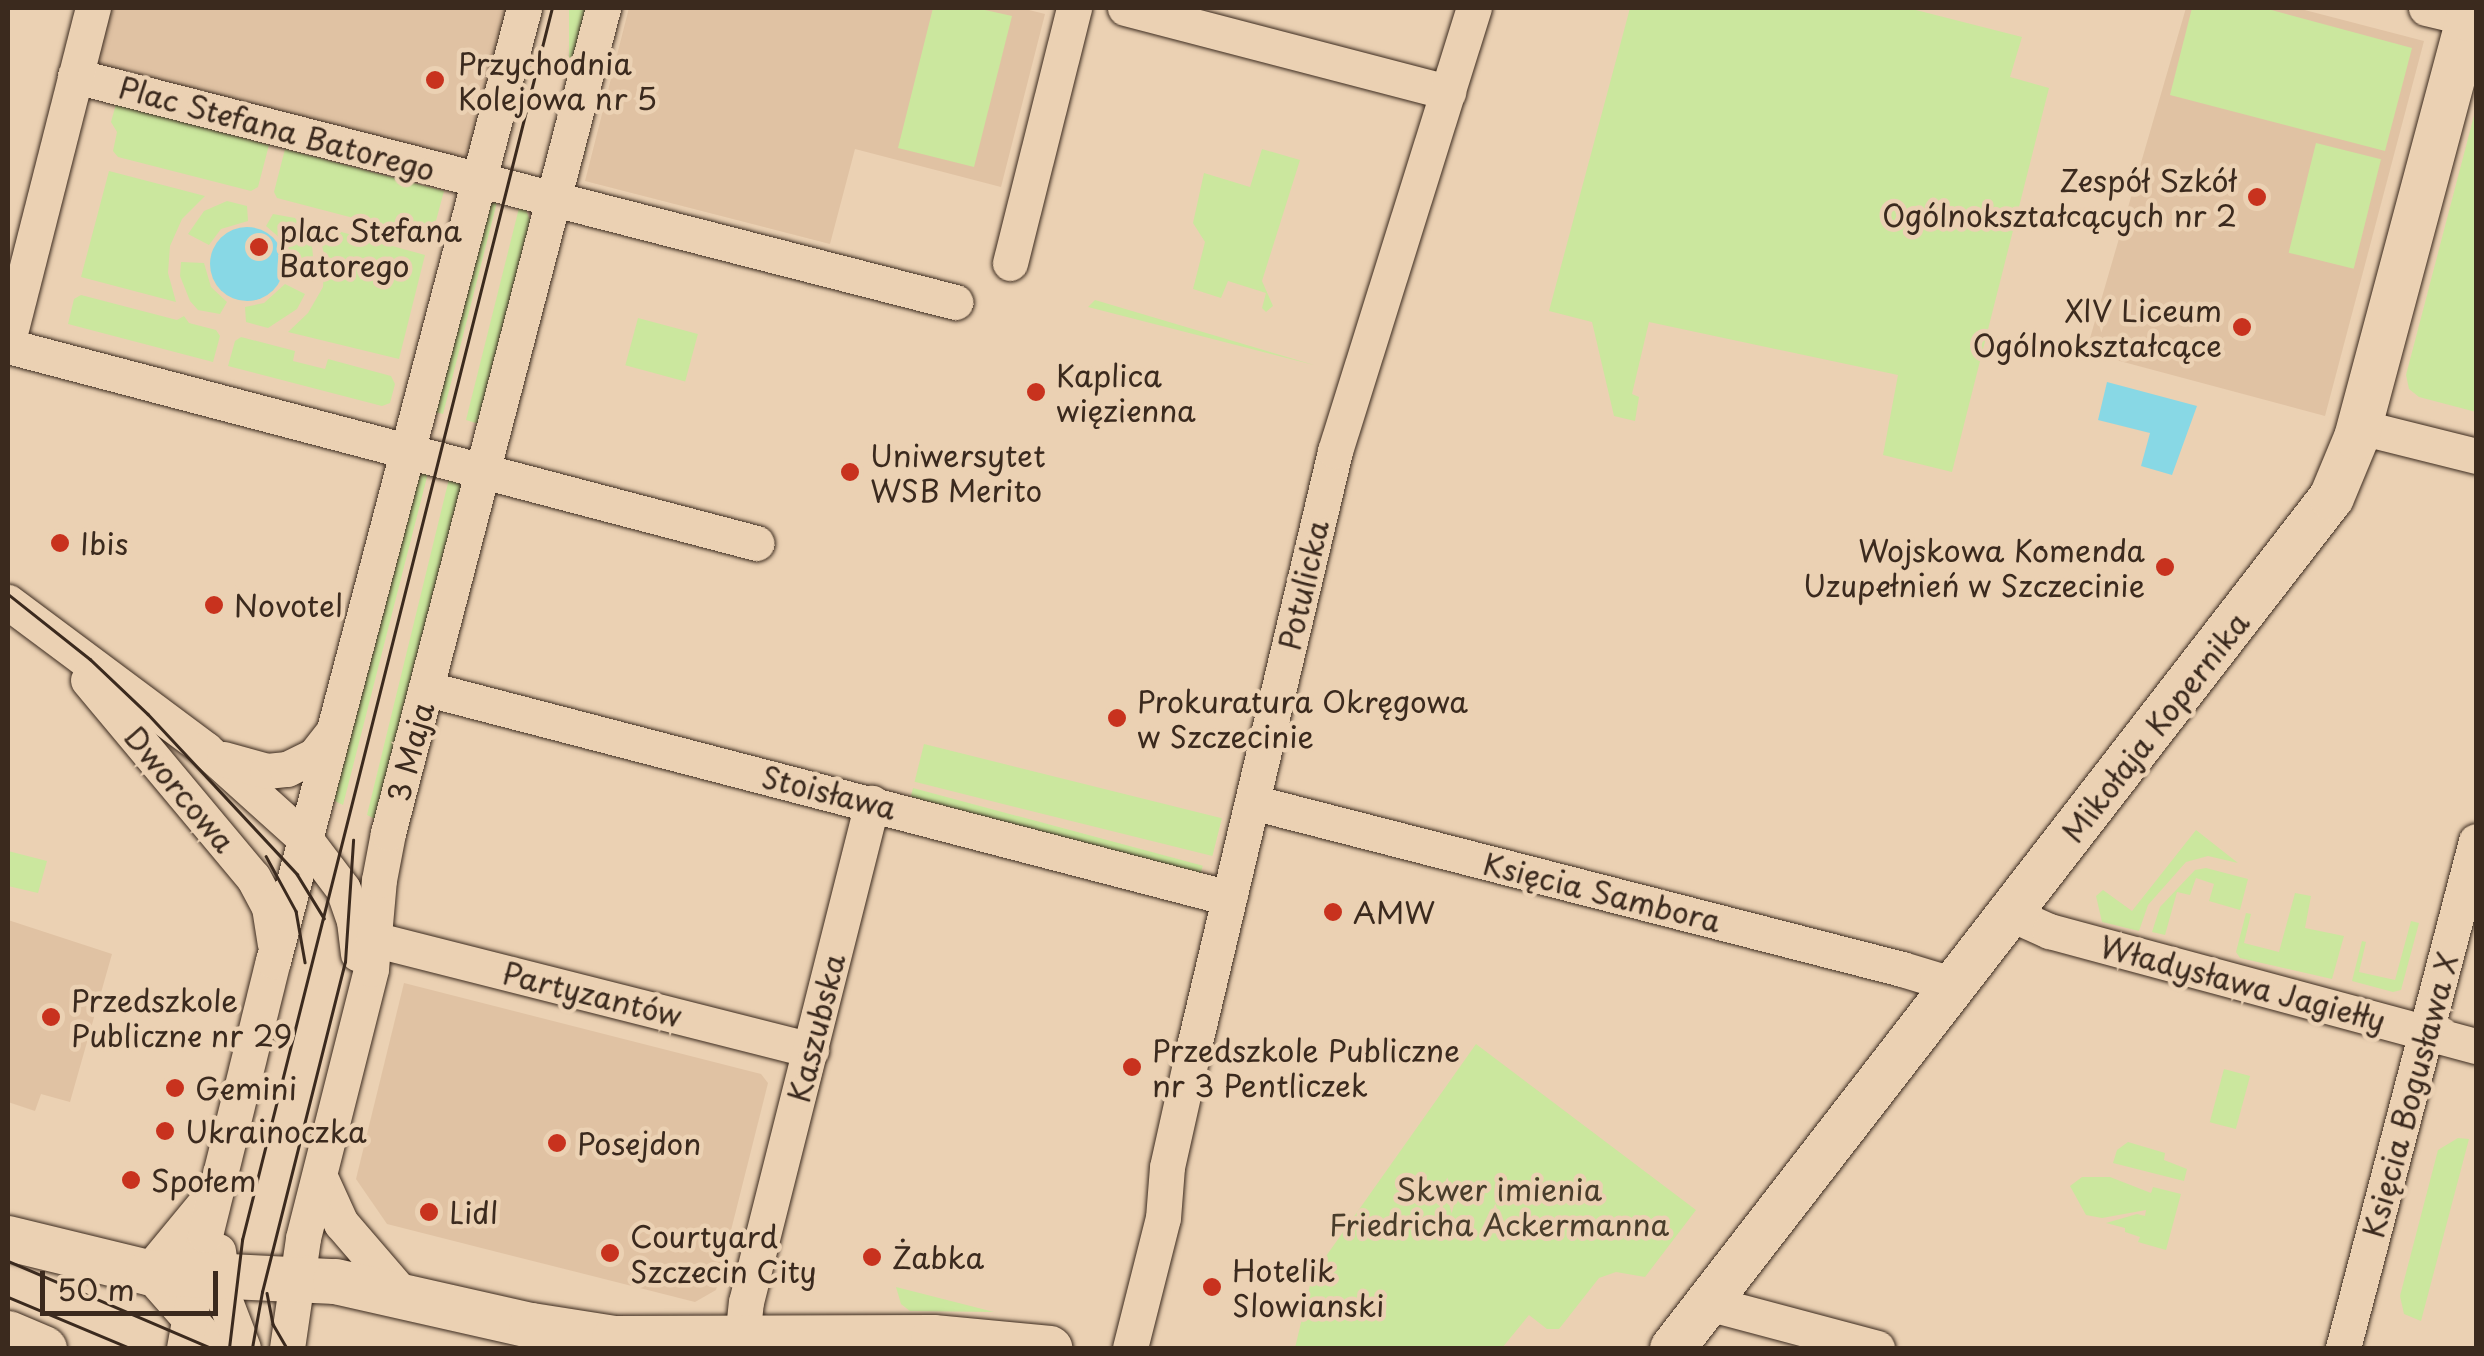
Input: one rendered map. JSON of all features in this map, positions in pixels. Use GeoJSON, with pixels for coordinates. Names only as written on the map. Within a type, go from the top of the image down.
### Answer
{"type":"FeatureCollection","features":[{"type":"Feature","properties":{"kind":"main road","name":"Mikołaja Kopernika"},"geometry":{"type":"LineString","coordinates":[[1672,1348],[2314,522],[2341,477],[2360,426],[2462,14]]}},
{"type":"Feature","properties":{"kind":"main road"},"geometry":{"type":"LineString","coordinates":[[8,1238],[148,1272],[202,1322],[296,1278],[402,1294],[532,1325],[622,1339],[933,1337],[1049,1348]]}},
{"type":"Feature","properties":{"kind":"street"},"geometry":{"type":"LineString","coordinates":[[93,8],[8,343],[406,454],[756,542]]}},
{"type":"Feature","properties":{"kind":"street"},"geometry":{"type":"LineString","coordinates":[[243,1348],[202,1322],[221,1170],[524,8]]}},
{"type":"Feature","properties":{"kind":"street","name":"3 Maja"},"geometry":{"type":"LineString","coordinates":[[354,1035],[371,970],[384,854],[603,8]]}},
{"type":"Feature","properties":{"kind":"street"},"geometry":{"type":"LineString","coordinates":[[1010,263],[1074,8]]}},
{"type":"Feature","properties":{"kind":"street"},"geometry":{"type":"LineString","coordinates":[[1125,8],[1448,92]]}},
{"type":"Feature","properties":{"kind":"street","name":"Potulicka"},"geometry":{"type":"LineString","coordinates":[[1130,1348],[1335,451],[1474,8]]}},
{"type":"Feature","properties":{"kind":"street","name":"Plac Stefana Batorego"},"geometry":{"type":"LineString","coordinates":[[75,76],[479,181]]}},
{"type":"Feature","properties":{"kind":"street"},"geometry":{"type":"LineString","coordinates":[[479,181],[956,302]]}},
{"type":"Feature","properties":{"kind":"street"},"geometry":{"type":"LineString","coordinates":[[2360,426],[2476,456]]}},
{"type":"Feature","properties":{"kind":"street","name":"Dworcowa"},"geometry":{"type":"LineString","coordinates":[[8,602],[205,749],[306,840],[340,882],[352,912],[358,957],[354,1035]]}},
{"type":"Feature","properties":{"kind":"street","name":"Dworcowa"},"geometry":{"type":"LineString","coordinates":[[49,634],[253,877],[272,914],[273,961]]}},
{"type":"Feature","properties":{"kind":"street","name":"Stoisława"},"geometry":{"type":"LineString","coordinates":[[428,689],[1230,898]]}},
{"type":"Feature","properties":{"kind":"street"},"geometry":{"type":"LineString","coordinates":[[205,749],[245,766],[280,771],[314,756],[336,723]]}},
{"type":"Feature","properties":{"kind":"street","name":"Księcia Sambora"},"geometry":{"type":"LineString","coordinates":[[1252,802],[1902,969],[1937,980],[1950,990]]}},
{"type":"Feature","properties":{"kind":"street","name":"Kaszubska"},"geometry":{"type":"LineString","coordinates":[[742,1340],[744,1313],[872,803]]}},
{"type":"Feature","properties":{"kind":"street","name":"Księcia Bogusława X"},"geometry":{"type":"LineString","coordinates":[[2343,1348],[2476,841]]}},
{"type":"Feature","properties":{"kind":"street","name":"Władysława Jagiełły"},"geometry":{"type":"LineString","coordinates":[[2011,914],[2049,931],[2476,1046]]}},
{"type":"Feature","properties":{"kind":"street","name":"Partyzantów"},"geometry":{"type":"LineString","coordinates":[[373,940],[811,1050]]}},
{"type":"Feature","properties":{"kind":"street"},"geometry":{"type":"LineString","coordinates":[[288,1348],[296,1278],[354,1035]]}},
{"type":"Feature","properties":{"kind":"street"},"geometry":{"type":"LineString","coordinates":[[148,1272],[193,1223],[221,1170]]}},
{"type":"Feature","properties":{"kind":"street"},"geometry":{"type":"LineString","coordinates":[[320,1177],[341,1224],[402,1294]]}},
{"type":"Feature","properties":{"kind":"street"},"geometry":{"type":"LineString","coordinates":[[1708,1303],[1878,1348]]}},
{"type":"Feature","properties":{"kind":"shaded area"},"geometry":{"type":"Polygon","coordinates":[[[100,8],[516,8],[475,169],[84,69],[100,8]]]}},
{"type":"Feature","properties":{"kind":"shaded area"},"geometry":{"type":"Polygon","coordinates":[[[629,8],[1021,8],[1045,14],[1001,187],[855,149],[830,244],[585,181],[629,8]]]}},
{"type":"Feature","properties":{"kind":"shaded area","name":"Zespół Szkół Ogólnokształcących nr 2"},"geometry":{"type":"Polygon","coordinates":[[[2186,8],[2297,8],[2424,41],[2325,416],[2086,352],[2186,8]]]}},
{"type":"Feature","properties":{"kind":"shaded area","name":"Przedszkole Publiczne nr 29"},"geometry":{"type":"Polygon","coordinates":[[[8,920],[112,954],[70,1102],[41,1094],[35,1111],[8,1102],[8,920]]]}},
{"type":"Feature","properties":{"kind":"shaded area","name":"Posejdon"},"geometry":{"type":"Polygon","coordinates":[[[404,983],[761,1074],[768,1083],[716,1290],[695,1302],[387,1224],[356,1179],[404,983]]]}},
{"type":"Feature","properties":{"kind":"green space"},"geometry":{"type":"Polygon","coordinates":[[[569,8],[586,8],[586,151],[569,151],[569,8]]]}},
{"type":"Feature","properties":{"kind":"green space"},"geometry":{"type":"Polygon","coordinates":[[[933,8],[976,8],[1012,16],[974,167],[898,148],[933,8]]]}},
{"type":"Feature","properties":{"kind":"green space"},"geometry":{"type":"Polygon","coordinates":[[[1630,8],[1908,8],[2022,37],[2010,77],[2049,88],[1952,472],[1883,455],[1898,375],[1649,322],[1632,394],[1639,397],[1635,421],[1614,416],[1592,322],[1549,311],[1630,8]]]}},
{"type":"Feature","properties":{"kind":"green space"},"geometry":{"type":"Polygon","coordinates":[[[2192,8],[2264,8],[2412,48],[2385,151],[2170,95],[2192,8]]]}},
{"type":"Feature","properties":{"kind":"green space"},"geometry":{"type":"Polygon","coordinates":[[[116,104],[269,145],[258,187],[251,191],[118,157],[113,151],[117,132],[111,122],[116,104]]]}},
{"type":"Feature","properties":{"kind":"green space"},"geometry":{"type":"Polygon","coordinates":[[[2476,108],[2476,412],[2419,397],[2409,389],[2406,375],[2476,108]]]}},
{"type":"Feature","properties":{"kind":"green space"},"geometry":{"type":"Polygon","coordinates":[[[2316,143],[2381,159],[2354,269],[2289,253],[2316,143]]]}},
{"type":"Feature","properties":{"kind":"green space"},"geometry":{"type":"Polygon","coordinates":[[[285,149],[444,191],[433,232],[427,237],[367,221],[368,215],[365,221],[277,198],[274,192],[285,149]]]}},
{"type":"Feature","properties":{"kind":"green space"},"geometry":{"type":"Polygon","coordinates":[[[1262,149],[1300,160],[1262,281],[1273,306],[1266,312],[1262,308],[1266,293],[1228,281],[1221,298],[1193,289],[1205,242],[1193,223],[1204,173],[1250,187],[1262,149]]]}},
{"type":"Feature","properties":{"kind":"green space"},"geometry":{"type":"Polygon","coordinates":[[[109,171],[205,196],[182,219],[170,246],[168,273],[176,302],[81,277],[109,171]]]}},
{"type":"Feature","properties":{"kind":"green space"},"geometry":{"type":"Polygon","coordinates":[[[227,201],[247,206],[248,221],[221,229],[209,245],[188,234],[204,211],[227,201]]]}},
{"type":"Feature","properties":{"kind":"green space"},"geometry":{"type":"Polygon","coordinates":[[[497,202],[443,414],[432,411],[487,204],[497,202]]]}},
{"type":"Feature","properties":{"kind":"green space"},"geometry":{"type":"Polygon","coordinates":[[[519,208],[526,210],[531,223],[479,424],[466,420],[519,208]]]}},
{"type":"Feature","properties":{"kind":"green space"},"geometry":{"type":"Polygon","coordinates":[[[273,214],[295,218],[300,223],[312,246],[314,266],[289,266],[281,239],[266,226],[273,214]]]}},
{"type":"Feature","properties":{"kind":"green space"},"geometry":{"type":"Polygon","coordinates":[[[316,225],[425,255],[399,359],[288,332],[308,313],[323,287],[325,257],[316,225]]]}},
{"type":"Feature","properties":{"kind":"green space"},"geometry":{"type":"Polygon","coordinates":[[[181,262],[204,263],[211,287],[227,302],[220,314],[198,310],[190,301],[180,276],[181,262]]]}},
{"type":"Feature","properties":{"kind":"green space"},"geometry":{"type":"Polygon","coordinates":[[[285,284],[305,294],[297,309],[268,328],[246,322],[245,307],[264,303],[285,284]]]}},
{"type":"Feature","properties":{"kind":"green space"},"geometry":{"type":"Polygon","coordinates":[[[81,295],[177,320],[184,316],[189,323],[216,330],[220,336],[213,362],[68,324],[74,299],[81,295]]]}},
{"type":"Feature","properties":{"kind":"green space"},"geometry":{"type":"Polygon","coordinates":[[[1095,300],[1314,365],[1088,307],[1095,300]]]}},
{"type":"Feature","properties":{"kind":"green space"},"geometry":{"type":"Polygon","coordinates":[[[638,318],[698,334],[685,381],[625,365],[638,318]]]}},
{"type":"Feature","properties":{"kind":"green space"},"geometry":{"type":"Polygon","coordinates":[[[241,337],[295,351],[293,361],[325,369],[328,359],[391,376],[395,384],[390,403],[382,406],[228,366],[235,341],[241,337]]]}},
{"type":"Feature","properties":{"kind":"green space"},"geometry":{"type":"Polygon","coordinates":[[[428,473],[343,805],[331,799],[418,474],[428,473]]]}},
{"type":"Feature","properties":{"kind":"green space"},"geometry":{"type":"Polygon","coordinates":[[[449,479],[460,484],[461,491],[377,820],[367,815],[449,479]]]}},
{"type":"Feature","properties":{"kind":"green space"},"geometry":{"type":"Polygon","coordinates":[[[924,744],[1222,818],[1212,856],[915,782],[924,744]]]}},
{"type":"Feature","properties":{"kind":"green space"},"geometry":{"type":"Polygon","coordinates":[[[913,788],[1203,866],[1200,874],[911,797],[913,788]]]}},
{"type":"Feature","properties":{"kind":"green space"},"geometry":{"type":"Polygon","coordinates":[[[2196,830],[2238,863],[2208,856],[2186,862],[2148,905],[2139,931],[2102,922],[2096,896],[2103,890],[2132,911],[2196,830]]]}},
{"type":"Feature","properties":{"kind":"green space"},"geometry":{"type":"Polygon","coordinates":[[[8,851],[47,861],[38,893],[8,886],[8,851]]]}},
{"type":"Feature","properties":{"kind":"green space"},"geometry":{"type":"Polygon","coordinates":[[[2206,868],[2248,879],[2240,910],[2209,901],[2214,884],[2196,878],[2190,895],[2177,892],[2165,935],[2152,932],[2160,907],[2195,870],[2206,868]]]}},
{"type":"Feature","properties":{"kind":"green space"},"geometry":{"type":"Polygon","coordinates":[[[2295,893],[2311,896],[2305,928],[2344,936],[2332,979],[2240,958],[2236,952],[2246,913],[2251,914],[2244,943],[2279,952],[2295,893]]]}},
{"type":"Feature","properties":{"kind":"green space"},"geometry":{"type":"Polygon","coordinates":[[[2411,921],[2419,923],[2401,990],[2393,992],[2352,981],[2362,941],[2366,942],[2359,972],[2395,980],[2411,921]]]}},
{"type":"Feature","properties":{"kind":"green space","name":"Skwer imienia Friedricha Ackermanna"},"geometry":{"type":"Polygon","coordinates":[[[1476,1044],[1696,1210],[1645,1277],[1616,1272],[1599,1278],[1559,1329],[1547,1329],[1529,1315],[1502,1348],[1295,1348],[1312,1276],[1476,1044]]]}},
{"type":"Feature","properties":{"kind":"green space"},"geometry":{"type":"Polygon","coordinates":[[[2224,1069],[2250,1076],[2236,1129],[2210,1122],[2224,1069]]]}},
{"type":"Feature","properties":{"kind":"green space"},"geometry":{"type":"Polygon","coordinates":[[[2458,1138],[2469,1139],[2421,1321],[2404,1314],[2400,1296],[2438,1150],[2458,1138]]]}},
{"type":"Feature","properties":{"kind":"green space"},"geometry":{"type":"Polygon","coordinates":[[[2128,1142],[2165,1153],[2164,1160],[2187,1169],[2184,1181],[2113,1163],[2117,1150],[2128,1142]]]}},
{"type":"Feature","properties":{"kind":"green space"},"geometry":{"type":"Polygon","coordinates":[[[2082,1177],[2110,1177],[2151,1193],[2153,1187],[2181,1194],[2166,1250],[2138,1242],[2140,1237],[2125,1232],[2125,1228],[2106,1223],[2137,1214],[2145,1216],[2146,1210],[2102,1218],[2086,1215],[2070,1186],[2082,1177]]]}},
{"type":"Feature","properties":{"kind":"green space"},"geometry":{"type":"Polygon","coordinates":[[[896,1287],[994,1312],[910,1311],[901,1304],[896,1287]]]}},
{"type":"Feature","properties":{"kind":"water"},"geometry":{"type":"Polygon","coordinates":[[[247,227],[273,238],[284,264],[273,290],[247,301],[221,290],[210,264],[221,238],[247,227]]]}},
{"type":"Feature","properties":{"kind":"water"},"geometry":{"type":"Polygon","coordinates":[[[2107,382],[2197,406],[2172,475],[2141,466],[2150,433],[2098,420],[2107,382]]]}},
{"type":"Feature","properties":{"kind":"tram line"},"geometry":{"type":"LineString","coordinates":[[229,1348],[242,1240],[552,8]]}},
{"type":"Feature","properties":{"kind":"tram line"},"geometry":{"type":"LineString","coordinates":[[8,594],[90,659],[148,714],[297,874],[324,918]]}},
{"type":"Feature","properties":{"kind":"tram line"},"geometry":{"type":"LineString","coordinates":[[252,1348],[262,1292],[345,962],[353,840]]}},
{"type":"Feature","properties":{"kind":"tram line"},"geometry":{"type":"LineString","coordinates":[[266,856],[296,911],[305,962]]}},
{"type":"Feature","properties":{"kind":"tram line"},"geometry":{"type":"LineString","coordinates":[[8,1261],[211,1348]]}},
{"type":"Feature","properties":{"kind":"tram line"},"geometry":{"type":"LineString","coordinates":[[267,1293],[273,1324],[287,1348]]}},
{"type":"Feature","properties":{"kind":"tram line"},"geometry":{"type":"LineString","coordinates":[[8,1297],[130,1348]]}},
{"type":"Feature","properties":{"kind":"place","name":"Przychodnia Kolejowa nr 5"},"geometry":{"type":"Point","coordinates":[435,80]}},
{"type":"Feature","properties":{"kind":"place","name":"Zespół Szkół Ogólnokształcących nr 2"},"geometry":{"type":"Point","coordinates":[2257,197]}},
{"type":"Feature","properties":{"kind":"place","name":"plac Stefana Batorego"},"geometry":{"type":"Point","coordinates":[259,247]}},
{"type":"Feature","properties":{"kind":"place","name":"XIV Liceum Ogólnokształcące"},"geometry":{"type":"Point","coordinates":[2242,327]}},
{"type":"Feature","properties":{"kind":"place","name":"Kaplica więzienna"},"geometry":{"type":"Point","coordinates":[1036,392]}},
{"type":"Feature","properties":{"kind":"place","name":"Uniwersytet WSB Merito"},"geometry":{"type":"Point","coordinates":[850,472]}},
{"type":"Feature","properties":{"kind":"place","name":"Ibis"},"geometry":{"type":"Point","coordinates":[60,543]}},
{"type":"Feature","properties":{"kind":"place","name":"Wojskowa Komenda Uzupełnień w Szczecinie"},"geometry":{"type":"Point","coordinates":[2165,567]}},
{"type":"Feature","properties":{"kind":"place","name":"Novotel"},"geometry":{"type":"Point","coordinates":[214,605]}},
{"type":"Feature","properties":{"kind":"place","name":"Prokuratura Okręgowa w Szczecinie"},"geometry":{"type":"Point","coordinates":[1117,718]}},
{"type":"Feature","properties":{"kind":"place","name":"AMW"},"geometry":{"type":"Point","coordinates":[1333,912]}},
{"type":"Feature","properties":{"kind":"place","name":"Przedszkole Publiczne nr 29"},"geometry":{"type":"Point","coordinates":[51,1017]}},
{"type":"Feature","properties":{"kind":"place","name":"Przedszkole Publiczne nr 3 Pentliczek"},"geometry":{"type":"Point","coordinates":[1132,1067]}},
{"type":"Feature","properties":{"kind":"place","name":"Gemini"},"geometry":{"type":"Point","coordinates":[175,1088]}},
{"type":"Feature","properties":{"kind":"place","name":"Ukrainoczka"},"geometry":{"type":"Point","coordinates":[165,1131]}},
{"type":"Feature","properties":{"kind":"place","name":"Posejdon"},"geometry":{"type":"Point","coordinates":[557,1143]}},
{"type":"Feature","properties":{"kind":"place","name":"Społem"},"geometry":{"type":"Point","coordinates":[131,1180]}},
{"type":"Feature","properties":{"kind":"place","name":"Lidl"},"geometry":{"type":"Point","coordinates":[429,1212]}},
{"type":"Feature","properties":{"kind":"place","name":"Courtyard Szczecin City"},"geometry":{"type":"Point","coordinates":[610,1253]}},
{"type":"Feature","properties":{"kind":"place","name":"Żabka"},"geometry":{"type":"Point","coordinates":[872,1257]}},
{"type":"Feature","properties":{"kind":"place","name":"Hotelik Slowianski"},"geometry":{"type":"Point","coordinates":[1212,1287]}}]}
